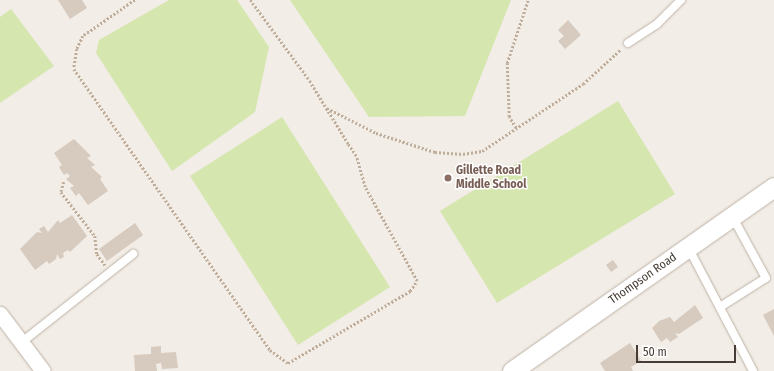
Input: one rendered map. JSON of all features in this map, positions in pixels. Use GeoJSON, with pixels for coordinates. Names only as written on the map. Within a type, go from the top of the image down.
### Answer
{"type":"FeatureCollection","features":[{"type":"Feature","properties":{"kind":"street","name":"Thompson Road"},"geometry":{"type":"LineString","coordinates":[[512,371],[732,216],[773,190]]}},
{"type":"Feature","properties":{"kind":"street"},"geometry":{"type":"LineString","coordinates":[[0,314],[43,371]]}},
{"type":"Feature","properties":{"kind":"lane"},"geometry":{"type":"LineString","coordinates":[[628,43],[657,24],[681,0]]}},
{"type":"Feature","properties":{"kind":"lane"},"geometry":{"type":"LineString","coordinates":[[720,307],[766,278],[732,216]]}},
{"type":"Feature","properties":{"kind":"lane"},"geometry":{"type":"LineString","coordinates":[[688,247],[753,371]]}},
{"type":"Feature","properties":{"kind":"lane"},"geometry":{"type":"LineString","coordinates":[[22,342],[133,254]]}},
{"type":"Feature","properties":{"kind":"path"},"geometry":{"type":"LineString","coordinates":[[135,0],[83,36],[77,49],[74,69],[270,350],[288,364],[342,334],[417,284],[414,274],[365,187],[356,156],[326,108],[250,0]]}},
{"type":"Feature","properties":{"kind":"path"},"geometry":{"type":"LineString","coordinates":[[516,128],[509,117],[507,63],[528,0]]}},
{"type":"Feature","properties":{"kind":"path"},"geometry":{"type":"LineString","coordinates":[[326,108],[376,133],[448,154],[482,151],[583,84],[628,43]]}},
{"type":"Feature","properties":{"kind":"path"},"geometry":{"type":"LineString","coordinates":[[64,182],[61,192],[95,236],[97,254],[110,271]]}},
{"type":"Feature","properties":{"kind":"green space"},"geometry":{"type":"Polygon","coordinates":[[[169,0],[237,0],[269,47],[255,112],[172,171],[96,53],[99,40],[169,0]]]}},
{"type":"Feature","properties":{"kind":"green space"},"geometry":{"type":"Polygon","coordinates":[[[290,0],[511,0],[465,116],[369,117],[290,0]]]}},
{"type":"Feature","properties":{"kind":"green space"},"geometry":{"type":"Polygon","coordinates":[[[11,9],[54,66],[0,103],[0,17],[11,9]]]}},
{"type":"Feature","properties":{"kind":"green space"},"geometry":{"type":"Polygon","coordinates":[[[618,101],[675,194],[497,303],[440,211],[618,101]]]}},
{"type":"Feature","properties":{"kind":"green space"},"geometry":{"type":"Polygon","coordinates":[[[282,117],[390,287],[298,345],[190,176],[282,117]]]}},
{"type":"Feature","properties":{"kind":"building"},"geometry":{"type":"Polygon","coordinates":[[[58,0],[82,0],[87,8],[70,19],[58,0]]]}},
{"type":"Feature","properties":{"kind":"building"},"geometry":{"type":"Polygon","coordinates":[[[568,20],[581,35],[565,49],[558,41],[564,36],[558,30],[568,20]]]}},
{"type":"Feature","properties":{"kind":"building"},"geometry":{"type":"Polygon","coordinates":[[[74,139],[91,156],[87,158],[95,165],[91,167],[102,177],[100,179],[108,191],[88,205],[79,193],[76,196],[70,188],[74,186],[66,179],[70,176],[67,173],[64,175],[59,167],[62,165],[54,153],[74,139]]]}},
{"type":"Feature","properties":{"kind":"building"},"geometry":{"type":"Polygon","coordinates":[[[72,215],[87,236],[70,252],[68,250],[63,253],[64,257],[60,259],[57,254],[56,259],[49,264],[47,261],[35,270],[20,249],[37,232],[42,233],[39,229],[44,226],[48,232],[58,220],[60,223],[72,215]]]}},
{"type":"Feature","properties":{"kind":"building"},"geometry":{"type":"Polygon","coordinates":[[[135,223],[143,235],[107,261],[99,249],[135,223]]]}},
{"type":"Feature","properties":{"kind":"building"},"geometry":{"type":"Polygon","coordinates":[[[613,260],[618,267],[611,272],[606,265],[613,260]]]}},
{"type":"Feature","properties":{"kind":"building"},"geometry":{"type":"Polygon","coordinates":[[[695,305],[703,318],[679,334],[675,333],[678,337],[670,342],[667,338],[661,342],[652,328],[659,321],[670,317],[674,322],[695,305]]]}},
{"type":"Feature","properties":{"kind":"building"},"geometry":{"type":"Polygon","coordinates":[[[774,309],[774,336],[763,315],[774,309]]]}},
{"type":"Feature","properties":{"kind":"building"},"geometry":{"type":"Polygon","coordinates":[[[630,343],[641,361],[631,367],[633,371],[605,371],[600,363],[630,343]]]}},
{"type":"Feature","properties":{"kind":"building"},"geometry":{"type":"Polygon","coordinates":[[[161,346],[161,353],[176,352],[178,368],[162,369],[161,363],[156,364],[157,371],[135,371],[134,355],[151,354],[151,347],[161,346]]]}},
{"type":"Feature","properties":{"kind":"place","name":"Gillette Road Middle School"},"geometry":{"type":"Point","coordinates":[448,178]}}]}
